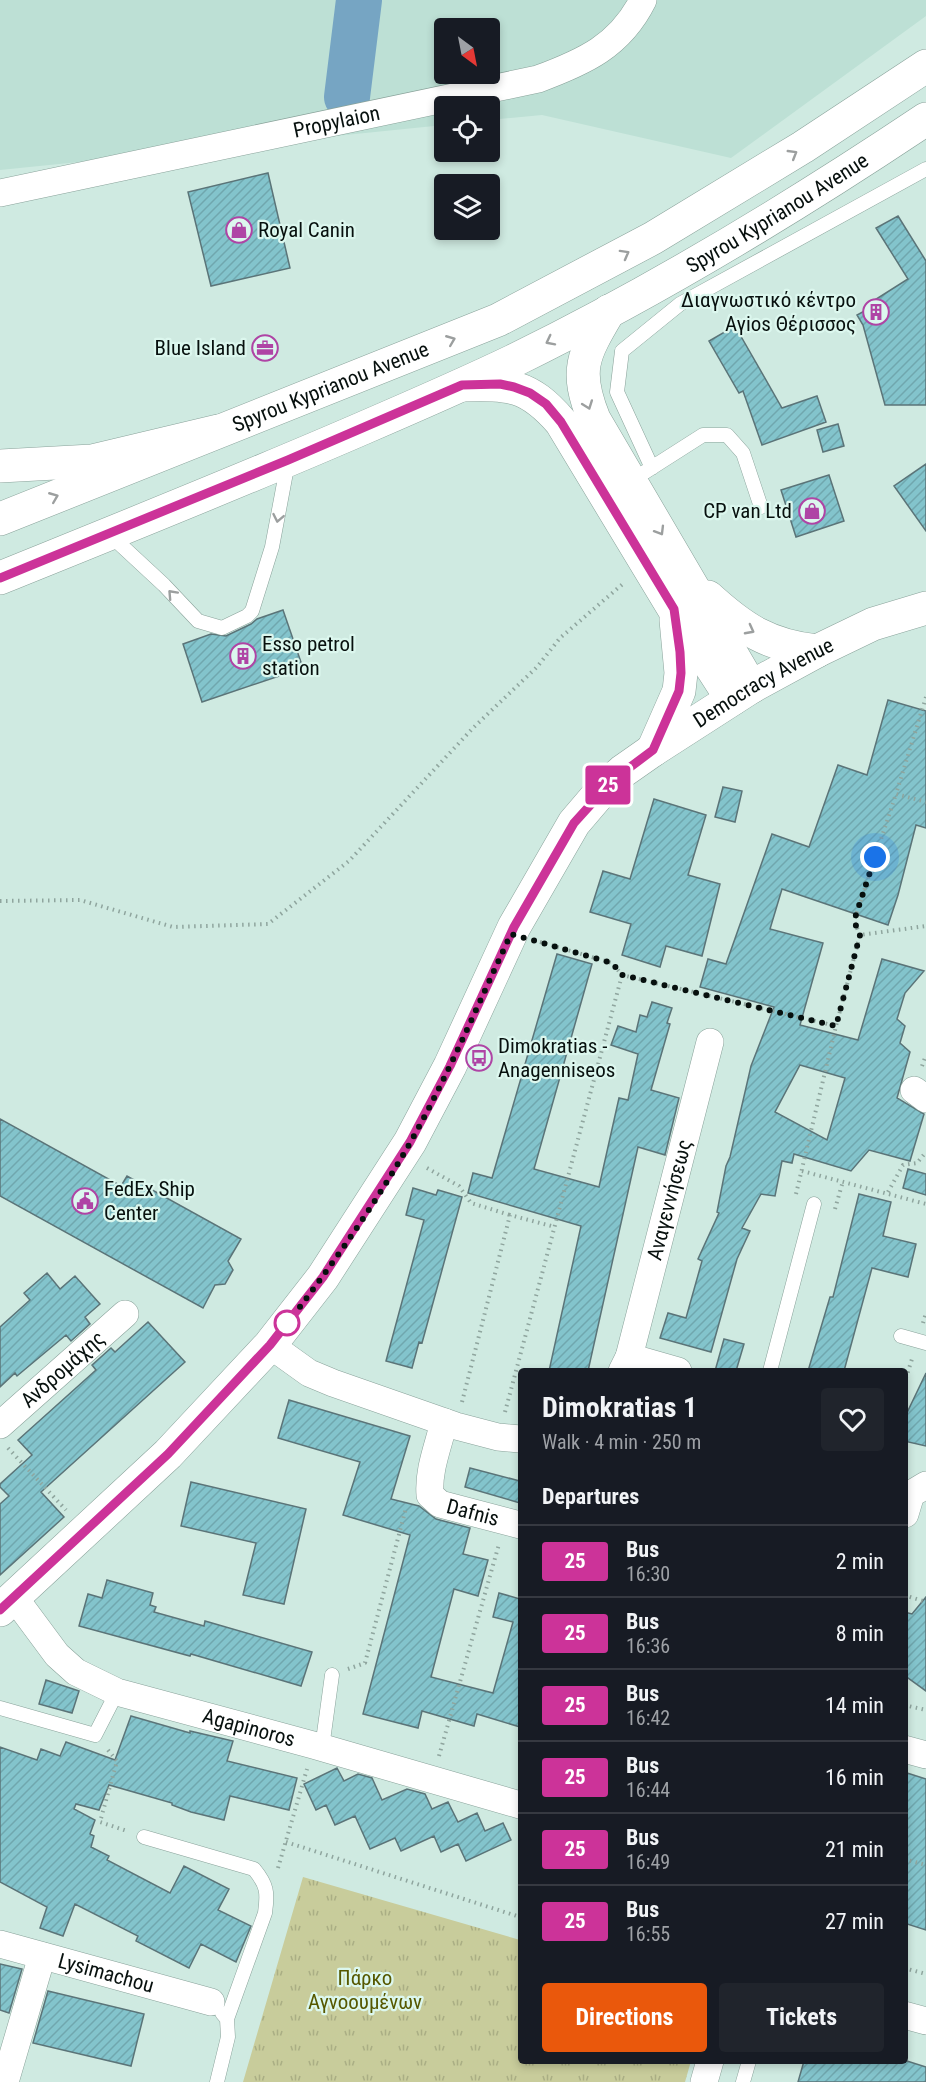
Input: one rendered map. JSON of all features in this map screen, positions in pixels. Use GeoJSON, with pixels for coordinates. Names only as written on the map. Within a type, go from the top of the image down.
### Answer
{"type":"FeatureCollection","features":[{"type":"Feature","properties":{"kind":"main road","name":"Spyrou Kyprianou Avenue"},"geometry":{"type":"LineString","coordinates":[[0,519],[478,329],[548,295],[673,226],[803,147],[926,66]]}},
{"type":"Feature","properties":{"kind":"main road","name":"Spyrou Kyprianou Avenue"},"geometry":{"type":"LineString","coordinates":[[0,578],[288,460],[462,385],[609,311],[729,244],[852,169],[926,120]]}},
{"type":"Feature","properties":{"kind":"main road"},"geometry":{"type":"LineString","coordinates":[[609,311],[589,345],[584,361],[582,378],[585,397],[594,419],[641,475],[741,693]]}},
{"type":"Feature","properties":{"kind":"main road"},"geometry":{"type":"LineString","coordinates":[[462,385],[500,384],[514,387],[530,393],[546,404],[561,422],[674,609],[741,693]]}},
{"type":"Feature","properties":{"kind":"main road"},"geometry":{"type":"LineString","coordinates":[[0,466],[92,460],[218,431]]}},
{"type":"Feature","properties":{"kind":"main road"},"geometry":{"type":"LineString","coordinates":[[689,580],[747,629],[779,645],[817,651]]}},
{"type":"Feature","properties":{"kind":"main road","name":"Democracy Avenue"},"geometry":{"type":"LineString","coordinates":[[7,1603],[168,1454],[270,1345],[323,1277],[403,1155],[450,1066],[511,934],[574,823],[589,805],[616,777],[741,693],[817,651],[873,624],[926,608]]}},
{"type":"Feature","properties":{"kind":"main road"},"geometry":{"type":"LineString","coordinates":[[653,750],[679,691],[680,652],[674,609]]}},
{"type":"Feature","properties":{"kind":"street","name":"Propylaion"},"geometry":{"type":"LineString","coordinates":[[0,193],[538,79],[578,63],[610,44],[632,19],[643,0]]}},
{"type":"Feature","properties":{"kind":"street","name":"Αναγεννήσεως"},"geometry":{"type":"LineString","coordinates":[[656,1368],[626,1364],[710,1042]]}},
{"type":"Feature","properties":{"kind":"street","name":"Ανδρομάχης"},"geometry":{"type":"LineString","coordinates":[[0,1425],[126,1314]]}},
{"type":"Feature","properties":{"kind":"street"},"geometry":{"type":"LineString","coordinates":[[270,1345],[309,1373],[450,1424],[509,1438]]}},
{"type":"Feature","properties":{"kind":"street","name":"Dafnis"},"geometry":{"type":"LineString","coordinates":[[450,1424],[432,1464],[430,1495],[440,1504],[513,1523]]}},
{"type":"Feature","properties":{"kind":"street","name":"Agapinoros"},"geometry":{"type":"LineString","coordinates":[[7,1603],[76,1672],[117,1692],[318,1746],[518,1804]]}},
{"type":"Feature","properties":{"kind":"street"},"geometry":{"type":"LineString","coordinates":[[908,1750],[926,1755]]}},
{"type":"Feature","properties":{"kind":"street","name":"Lysimachou"},"geometry":{"type":"LineString","coordinates":[[0,1944],[219,2010]]}},
{"type":"Feature","properties":{"kind":"street"},"geometry":{"type":"LineString","coordinates":[[5,2082],[42,1956]]}},
{"type":"Feature","properties":{"kind":"street"},"geometry":{"type":"LineString","coordinates":[[908,2016],[926,2021]]}},
{"type":"Feature","properties":{"kind":"street"},"geometry":{"type":"LineString","coordinates":[[704,2082],[709,2064]]}},
{"type":"Feature","properties":{"kind":"lane"},"geometry":{"type":"LineString","coordinates":[[761,507],[743,453],[727,435],[703,435],[641,475],[617,392],[622,351],[680,304],[926,169]]}},
{"type":"Feature","properties":{"kind":"lane"},"geometry":{"type":"LineString","coordinates":[[109,534],[164,585],[198,621],[222,628],[233,624],[252,611],[272,547],[288,460]]}},
{"type":"Feature","properties":{"kind":"lane"},"geometry":{"type":"LineString","coordinates":[[771,1368],[814,1204]]}},
{"type":"Feature","properties":{"kind":"lane"},"geometry":{"type":"LineString","coordinates":[[901,1336],[926,1343]]}},
{"type":"Feature","properties":{"kind":"lane"},"geometry":{"type":"LineString","coordinates":[[318,1746],[332,1675]]}},
{"type":"Feature","properties":{"kind":"lane"},"geometry":{"type":"LineString","coordinates":[[0,1708],[95,1735],[117,1692]]}},
{"type":"Feature","properties":{"kind":"lane"},"geometry":{"type":"LineString","coordinates":[[144,1837],[254,1869],[262,1879],[268,1894],[265,1913],[219,2010],[228,2037],[217,2082]]}},
{"type":"Feature","properties":{"kind":"lane"},"geometry":{"type":"LineString","coordinates":[[742,2082],[748,2064]]}},
{"type":"Feature","properties":{"kind":"path"},"geometry":{"type":"LineString","coordinates":[[0,901],[80,900],[172,927],[268,924],[349,861],[473,728],[537,667],[560,638],[623,584],[649,568]]}},
{"type":"Feature","properties":{"kind":"path"},"geometry":{"type":"LineString","coordinates":[[793,1204],[860,935],[854,921],[926,697]]}},
{"type":"Feature","properties":{"kind":"path"},"geometry":{"type":"LineString","coordinates":[[896,794],[926,802]]}},
{"type":"Feature","properties":{"kind":"path"},"geometry":{"type":"LineString","coordinates":[[860,935],[926,926]]}},
{"type":"Feature","properties":{"kind":"path"},"geometry":{"type":"LineString","coordinates":[[511,934],[612,963],[622,975],[836,1026]]}},
{"type":"Feature","properties":{"kind":"path"},"geometry":{"type":"LineString","coordinates":[[524,1368],[555,1227],[622,975]]}},
{"type":"Feature","properties":{"kind":"path"},"geometry":{"type":"LineString","coordinates":[[888,1192],[903,1165],[917,1163],[926,1152]]}},
{"type":"Feature","properties":{"kind":"path"},"geometry":{"type":"LineString","coordinates":[[403,1155],[459,1186],[471,1203],[555,1227]]}},
{"type":"Feature","properties":{"kind":"path"},"geometry":{"type":"LineString","coordinates":[[802,1171],[888,1192],[926,1204]]}},
{"type":"Feature","properties":{"kind":"path"},"geometry":{"type":"LineString","coordinates":[[450,1424],[510,1215]]}},
{"type":"Feature","properties":{"kind":"path"},"geometry":{"type":"LineString","coordinates":[[509,1438],[518,1397]]}},
{"type":"Feature","properties":{"kind":"path"},"geometry":{"type":"LineString","coordinates":[[13,1453],[85,1530]]}},
{"type":"Feature","properties":{"kind":"path"},"geometry":{"type":"LineString","coordinates":[[332,1675],[365,1663],[409,1500],[430,1495]]}},
{"type":"Feature","properties":{"kind":"path"},"geometry":{"type":"LineString","coordinates":[[432,1780],[513,1523]]}},
{"type":"Feature","properties":{"kind":"path"},"geometry":{"type":"LineString","coordinates":[[908,1596],[926,1602]]}},
{"type":"Feature","properties":{"kind":"path"},"geometry":{"type":"LineString","coordinates":[[908,1706],[926,1710]]}},
{"type":"Feature","properties":{"kind":"path"},"geometry":{"type":"LineString","coordinates":[[95,1735],[117,1761],[100,1822],[144,1837]]}},
{"type":"Feature","properties":{"kind":"path"},"geometry":{"type":"LineString","coordinates":[[262,1879],[278,1870],[318,1746]]}},
{"type":"Feature","properties":{"kind":"path"},"geometry":{"type":"LineString","coordinates":[[286,1842],[518,1916]]}},
{"type":"Feature","properties":{"kind":"path"},"geometry":{"type":"LineString","coordinates":[[908,1859],[926,1865]]}},
{"type":"Feature","properties":{"kind":"path"},"geometry":{"type":"LineString","coordinates":[[908,1969],[926,1974]]}},
{"type":"Feature","properties":{"kind":"shaded area"},"geometry":{"type":"Polygon","coordinates":[[[0,0],[926,0],[926,16],[731,158],[542,115],[500,119],[500,96],[434,96],[434,126],[0,170],[0,0]]]}},
{"type":"Feature","properties":{"kind":"green space","name":"Πάρκο Αγνοουμένων"},"geometry":{"type":"Polygon","coordinates":[[[303,1877],[518,1939],[518,2064],[690,2064],[685,2082],[243,2082],[303,1877]]]}},
{"type":"Feature","properties":{"kind":"building","name":"Royal Canin"},"geometry":{"type":"Polygon","coordinates":[[[268,173],[290,268],[211,286],[188,192],[268,173]]]}},
{"type":"Feature","properties":{"kind":"building","name":"Διαγνωστικό κέντρο Αγios Θέρισσος"},"geometry":{"type":"Polygon","coordinates":[[[898,216],[926,261],[926,405],[885,405],[863,325],[857,315],[870,308],[870,303],[908,279],[876,228],[898,216]]]}},
{"type":"Feature","properties":{"kind":"building"},"geometry":{"type":"Polygon","coordinates":[[[735,326],[782,408],[817,396],[826,422],[762,445],[743,391],[739,393],[709,341],[735,326]]]}},
{"type":"Feature","properties":{"kind":"building"},"geometry":{"type":"Polygon","coordinates":[[[838,424],[844,446],[823,452],[817,430],[838,424]]]}},
{"type":"Feature","properties":{"kind":"building"},"geometry":{"type":"Polygon","coordinates":[[[926,464],[926,531],[894,486],[926,464]]]}},
{"type":"Feature","properties":{"kind":"building"},"geometry":{"type":"Polygon","coordinates":[[[829,475],[844,521],[796,537],[781,490],[829,475]]]}},
{"type":"Feature","properties":{"kind":"building","name":"Esso petrol station"},"geometry":{"type":"Polygon","coordinates":[[[283,610],[303,668],[202,702],[183,644],[211,634],[226,636],[257,619],[283,610]]]}},
{"type":"Feature","properties":{"kind":"building"},"geometry":{"type":"Polygon","coordinates":[[[888,700],[926,711],[926,828],[916,825],[888,925],[782,889],[770,929],[823,943],[800,1025],[858,1040],[882,959],[924,971],[905,993],[897,1019],[905,1026],[900,1043],[910,1052],[897,1098],[924,1114],[910,1161],[869,1150],[851,1171],[794,1154],[792,1163],[782,1161],[775,1196],[761,1194],[742,1228],[750,1231],[737,1259],[711,1352],[660,1338],[668,1313],[686,1318],[702,1261],[698,1259],[719,1213],[717,1212],[726,1166],[751,1066],[774,1007],[700,987],[708,959],[726,964],[772,834],[809,847],[838,765],[867,775],[888,700]],[[800,1065],[775,1112],[827,1140],[845,1078],[800,1065]]]}},
{"type":"Feature","properties":{"kind":"building"},"geometry":{"type":"Polygon","coordinates":[[[723,787],[742,791],[735,822],[715,817],[723,787]]]}},
{"type":"Feature","properties":{"kind":"building"},"geometry":{"type":"Polygon","coordinates":[[[654,799],[706,815],[688,875],[720,884],[702,956],[666,946],[660,967],[622,955],[631,924],[590,912],[603,871],[630,879],[654,799]]]}},
{"type":"Feature","properties":{"kind":"building"},"geometry":{"type":"Polygon","coordinates":[[[557,954],[592,964],[534,1169],[599,1187],[619,1098],[628,1100],[638,1054],[611,1045],[618,1026],[636,1032],[640,1015],[647,1017],[652,1002],[672,1008],[667,1023],[670,1024],[651,1090],[679,1098],[665,1155],[638,1147],[589,1368],[550,1368],[581,1226],[468,1193],[473,1173],[492,1178],[557,954]]]}},
{"type":"Feature","properties":{"kind":"building"},"geometry":{"type":"Polygon","coordinates":[[[0,1119],[121,1186],[127,1176],[241,1239],[228,1261],[233,1270],[225,1284],[215,1285],[203,1308],[0,1196],[0,1119]]]}},
{"type":"Feature","properties":{"kind":"building"},"geometry":{"type":"Polygon","coordinates":[[[908,1169],[926,1174],[926,1195],[903,1188],[908,1169]]]}},
{"type":"Feature","properties":{"kind":"building"},"geometry":{"type":"Polygon","coordinates":[[[413,1188],[436,1195],[438,1190],[462,1197],[422,1343],[419,1342],[412,1368],[386,1361],[424,1220],[406,1215],[413,1188]]]}},
{"type":"Feature","properties":{"kind":"building"},"geometry":{"type":"Polygon","coordinates":[[[859,1194],[891,1202],[883,1236],[916,1244],[908,1277],[872,1268],[845,1368],[809,1368],[830,1297],[833,1297],[859,1194]]]}},
{"type":"Feature","properties":{"kind":"building"},"geometry":{"type":"Polygon","coordinates":[[[47,1273],[60,1289],[75,1276],[100,1304],[85,1317],[90,1324],[71,1341],[66,1335],[17,1376],[15,1373],[0,1387],[0,1327],[30,1300],[24,1293],[47,1273]]]}},
{"type":"Feature","properties":{"kind":"building"},"geometry":{"type":"Polygon","coordinates":[[[148,1322],[185,1362],[41,1492],[64,1517],[0,1575],[0,1504],[9,1496],[0,1484],[32,1455],[18,1440],[96,1370],[92,1365],[111,1348],[115,1352],[148,1322]]]}},
{"type":"Feature","properties":{"kind":"building"},"geometry":{"type":"Polygon","coordinates":[[[724,1339],[744,1344],[737,1368],[716,1368],[724,1339]]]}},
{"type":"Feature","properties":{"kind":"building"},"geometry":{"type":"Polygon","coordinates":[[[926,1373],[926,1446],[908,1442],[908,1411],[926,1373]]]}},
{"type":"Feature","properties":{"kind":"building"},"geometry":{"type":"Polygon","coordinates":[[[289,1400],[410,1436],[391,1499],[419,1506],[436,1519],[470,1528],[463,1554],[488,1560],[478,1596],[454,1589],[431,1677],[493,1693],[513,1622],[493,1617],[499,1593],[518,1598],[518,1726],[477,1714],[474,1726],[422,1711],[418,1728],[363,1714],[410,1535],[343,1515],[360,1462],[278,1438],[289,1400]]]}},
{"type":"Feature","properties":{"kind":"building"},"geometry":{"type":"Polygon","coordinates":[[[470,1468],[518,1480],[518,1502],[465,1487],[470,1468]]]}},
{"type":"Feature","properties":{"kind":"building"},"geometry":{"type":"Polygon","coordinates":[[[191,1482],[306,1509],[284,1604],[243,1595],[256,1543],[181,1526],[191,1482]]]}},
{"type":"Feature","properties":{"kind":"building"},"geometry":{"type":"Polygon","coordinates":[[[107,1580],[153,1593],[150,1605],[156,1607],[154,1612],[204,1626],[205,1621],[312,1652],[301,1686],[191,1654],[190,1656],[79,1626],[88,1594],[102,1598],[107,1580]]]}},
{"type":"Feature","properties":{"kind":"building"},"geometry":{"type":"Polygon","coordinates":[[[926,1597],[926,1691],[908,1678],[908,1613],[912,1614],[926,1597]]]}},
{"type":"Feature","properties":{"kind":"building"},"geometry":{"type":"Polygon","coordinates":[[[46,1680],[79,1691],[72,1713],[39,1704],[46,1680]]]}},
{"type":"Feature","properties":{"kind":"building"},"geometry":{"type":"Polygon","coordinates":[[[131,1716],[190,1733],[190,1731],[233,1741],[227,1761],[297,1778],[289,1810],[230,1796],[224,1820],[191,1812],[172,1805],[172,1803],[109,1785],[99,1810],[76,1804],[74,1809],[95,1820],[90,1834],[94,1836],[91,1847],[109,1856],[107,1860],[170,1893],[184,1866],[229,1889],[218,1910],[251,1926],[236,1962],[201,1944],[189,1968],[136,1941],[138,1936],[75,1904],[63,1936],[40,1928],[47,1907],[0,1882],[0,1747],[37,1760],[41,1749],[60,1756],[66,1742],[115,1760],[131,1716]]]}},
{"type":"Feature","properties":{"kind":"building"},"geometry":{"type":"Polygon","coordinates":[[[337,1768],[344,1781],[358,1774],[372,1778],[382,1800],[407,1789],[425,1794],[432,1809],[448,1802],[458,1822],[477,1813],[485,1831],[503,1823],[511,1840],[466,1861],[458,1844],[441,1852],[434,1836],[401,1851],[395,1838],[370,1849],[355,1816],[335,1825],[326,1805],[316,1810],[304,1784],[337,1768]]]}},
{"type":"Feature","properties":{"kind":"building"},"geometry":{"type":"Polygon","coordinates":[[[908,1773],[926,1779],[926,1930],[908,1924],[908,1773]]]}},
{"type":"Feature","properties":{"kind":"building"},"geometry":{"type":"Polygon","coordinates":[[[0,1964],[22,1969],[9,2013],[0,2010],[0,1964]]]}},
{"type":"Feature","properties":{"kind":"building"},"geometry":{"type":"Polygon","coordinates":[[[48,1991],[144,2014],[131,2066],[33,2043],[48,1991]]]}},
{"type":"Feature","properties":{"kind":"building"},"geometry":{"type":"Polygon","coordinates":[[[908,2061],[926,2067],[926,2082],[798,2082],[803,2064],[908,2064],[908,2061]]]}},
{"type":"Feature","properties":{"kind":"waterway"},"geometry":{"type":"LineString","coordinates":[[347,97],[359,0]]}},
{"type":"Feature","properties":{"kind":"bus line","name":"25"},"geometry":{"type":"LineString","coordinates":[[0,578],[288,460],[462,385],[500,384],[530,393],[546,404],[561,422],[674,609],[681,673],[679,691],[653,750],[623,771],[603,789],[574,823],[514,927],[450,1066],[410,1142],[323,1277],[270,1345],[168,1454],[0,1610]]}},
{"type":"Feature","properties":{"kind":"place","name":"Royal Canin"},"geometry":{"type":"Point","coordinates":[239,230]}},
{"type":"Feature","properties":{"kind":"place","name":"Διαγνωστικό κέντρο Αγios Θέρισσος"},"geometry":{"type":"Point","coordinates":[876,312]}},
{"type":"Feature","properties":{"kind":"place","name":"Blue Island"},"geometry":{"type":"Point","coordinates":[265,348]}},
{"type":"Feature","properties":{"kind":"place","name":"CP van Ltd"},"geometry":{"type":"Point","coordinates":[812,511]}},
{"type":"Feature","properties":{"kind":"place","name":"Esso petrol station"},"geometry":{"type":"Point","coordinates":[243,656]}},
{"type":"Feature","properties":{"kind":"place","name":"Dimokratias - Anagenniseos"},"geometry":{"type":"Point","coordinates":[479,1058]}},
{"type":"Feature","properties":{"kind":"place","name":"FedEx Ship Center"},"geometry":{"type":"Point","coordinates":[85,1201]}},
{"type":"Feature","properties":{"kind":"route"},"geometry":{"type":"LineString","coordinates":[[287,1323],[284,1328],[323,1277],[410,1142],[450,1066],[511,934],[612,963],[622,975],[836,1026],[860,935],[854,921],[875,857]]}}]}
